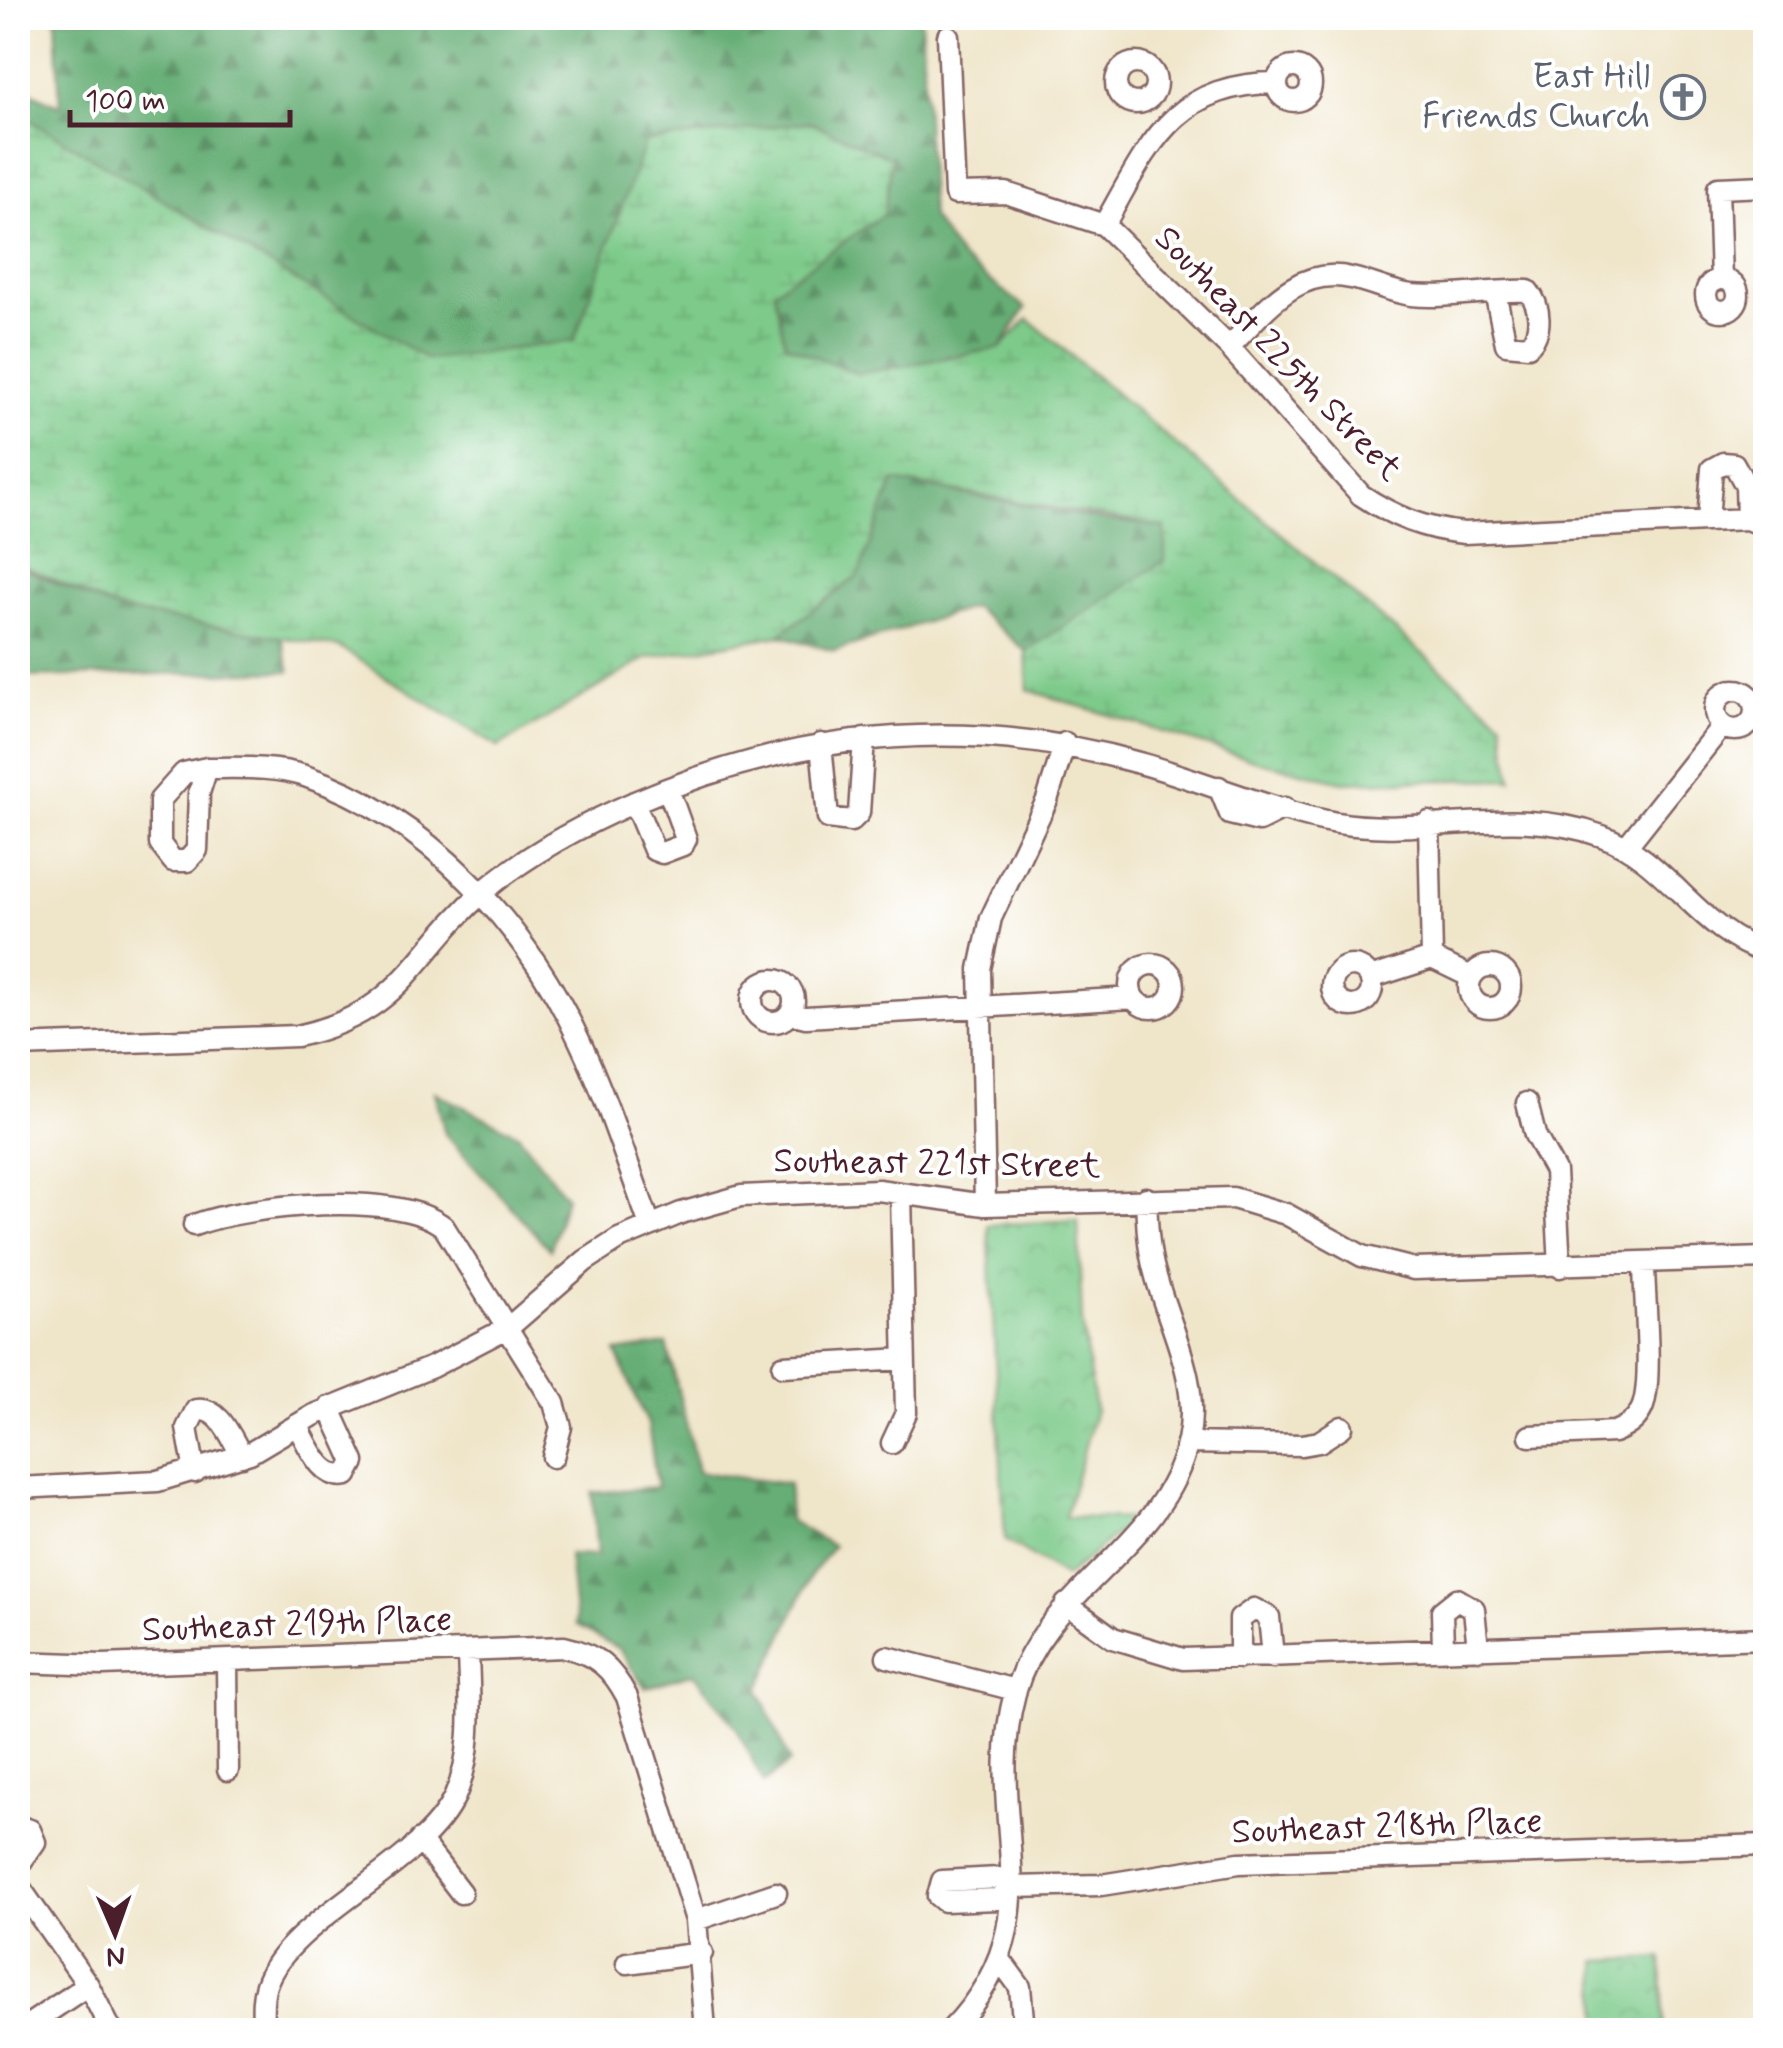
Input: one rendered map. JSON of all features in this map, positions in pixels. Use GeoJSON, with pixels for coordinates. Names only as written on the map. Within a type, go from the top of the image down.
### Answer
{"type":"FeatureCollection","features":[{"type":"Feature","properties":{"kind":"street"},"geometry":{"type":"LineString","coordinates":[[948,36],[955,194],[1006,194],[1104,225],[1152,140],[1169,119],[1226,89],[1277,82]]}},
{"type":"Feature","properties":{"kind":"street"},"geometry":{"type":"LineString","coordinates":[[1150,97],[1169,119]]}},
{"type":"Feature","properties":{"kind":"street"},"geometry":{"type":"LineString","coordinates":[[1722,279],[1718,188],[1766,186]]}},
{"type":"Feature","properties":{"kind":"street","name":"Southeast 225th Street"},"geometry":{"type":"LineString","coordinates":[[1104,225],[1230,348],[1361,494],[1421,526],[1464,532],[1708,521],[1756,523]]}},
{"type":"Feature","properties":{"kind":"street"},"geometry":{"type":"LineString","coordinates":[[1230,348],[1288,288],[1331,274],[1408,294],[1495,292]]}},
{"type":"Feature","properties":{"kind":"street"},"geometry":{"type":"LineString","coordinates":[[1708,521],[1709,477],[1716,466],[1729,462],[1743,475],[1756,523]]}},
{"type":"Feature","properties":{"kind":"street"},"geometry":{"type":"LineString","coordinates":[[1756,523],[1766,499]]}},
{"type":"Feature","properties":{"kind":"street"},"geometry":{"type":"LineString","coordinates":[[1626,846],[1722,726]]}},
{"type":"Feature","properties":{"kind":"street"},"geometry":{"type":"LineString","coordinates":[[18,1046],[297,1036],[330,1028],[361,1016],[394,991],[482,894],[519,864],[668,788],[754,758],[864,739],[963,736],[1065,743],[1342,824],[1537,822],[1569,826],[1626,846],[1730,937],[1766,952]]}},
{"type":"Feature","properties":{"kind":"street"},"geometry":{"type":"LineString","coordinates":[[821,744],[828,818],[852,820],[859,813],[864,739]]}},
{"type":"Feature","properties":{"kind":"street"},"geometry":{"type":"LineString","coordinates":[[985,1205],[980,968],[991,918],[1047,800],[1065,743]]}},
{"type":"Feature","properties":{"kind":"street"},"geometry":{"type":"LineString","coordinates":[[207,768],[252,768],[306,776],[410,832],[482,894],[530,955],[572,1025],[650,1225]]}},
{"type":"Feature","properties":{"kind":"street"},"geometry":{"type":"LineString","coordinates":[[634,802],[654,850],[662,853],[684,845],[686,838],[668,788]]}},
{"type":"Feature","properties":{"kind":"street"},"geometry":{"type":"LineString","coordinates":[[1429,822],[1432,958]]}},
{"type":"Feature","properties":{"kind":"street"},"geometry":{"type":"LineString","coordinates":[[1370,978],[1432,958],[1472,977]]}},
{"type":"Feature","properties":{"kind":"street"},"geometry":{"type":"LineString","coordinates":[[790,1013],[806,1017],[1133,998]]}},
{"type":"Feature","properties":{"kind":"street"},"geometry":{"type":"LineString","coordinates":[[1527,1103],[1535,1135],[1555,1171],[1560,1267]]}},
{"type":"Feature","properties":{"kind":"street","name":"Southeast 221st Street"},"geometry":{"type":"LineString","coordinates":[[18,1488],[138,1483],[194,1472],[242,1456],[329,1408],[432,1366],[509,1327],[585,1262],[650,1225],[742,1196],[861,1190],[985,1205],[1233,1198],[1260,1204],[1362,1256],[1414,1270],[1766,1258]]}},
{"type":"Feature","properties":{"kind":"street"},"geometry":{"type":"LineString","coordinates":[[892,1442],[906,1413],[901,1193]]}},
{"type":"Feature","properties":{"kind":"street"},"geometry":{"type":"LineString","coordinates":[[952,2030],[988,1986],[1000,1961],[1011,1918],[1007,1748],[1015,1690],[1041,1635],[1066,1604],[1160,1509],[1188,1443],[1191,1390],[1154,1272],[1146,1198]]}},
{"type":"Feature","properties":{"kind":"street"},"geometry":{"type":"LineString","coordinates":[[194,1225],[228,1212],[264,1209],[373,1205],[418,1211],[444,1228],[509,1327],[559,1415],[553,1457]]}},
{"type":"Feature","properties":{"kind":"street"},"geometry":{"type":"LineString","coordinates":[[1530,1436],[1614,1432],[1635,1420],[1646,1388],[1644,1263]]}},
{"type":"Feature","properties":{"kind":"street"},"geometry":{"type":"LineString","coordinates":[[784,1366],[904,1360]]}},
{"type":"Feature","properties":{"kind":"street"},"geometry":{"type":"LineString","coordinates":[[194,1472],[187,1428],[196,1410],[204,1408],[217,1415],[242,1456]]}},
{"type":"Feature","properties":{"kind":"street"},"geometry":{"type":"LineString","coordinates":[[297,1425],[325,1471],[338,1477],[347,1475],[354,1462],[329,1408]]}},
{"type":"Feature","properties":{"kind":"street"},"geometry":{"type":"LineString","coordinates":[[1188,1443],[1302,1445],[1319,1442],[1342,1427]]}},
{"type":"Feature","properties":{"kind":"street"},"geometry":{"type":"LineString","coordinates":[[1443,1650],[1442,1611],[1458,1599],[1474,1609],[1478,1649]]}},
{"type":"Feature","properties":{"kind":"street"},"geometry":{"type":"LineString","coordinates":[[1066,1604],[1113,1638],[1160,1655],[1240,1658],[1766,1638]]}},
{"type":"Feature","properties":{"kind":"street"},"geometry":{"type":"LineString","coordinates":[[1240,1658],[1240,1619],[1254,1609],[1269,1618],[1273,1657]]}},
{"type":"Feature","properties":{"kind":"street"},"geometry":{"type":"LineString","coordinates":[[263,2030],[266,1983],[284,1954],[420,1840],[453,1800],[468,1758],[468,1651]]}},
{"type":"Feature","properties":{"kind":"street","name":"Southeast 219th Place"},"geometry":{"type":"LineString","coordinates":[[18,1662],[103,1665],[468,1651],[580,1651],[607,1665],[626,1697],[696,1920]]}},
{"type":"Feature","properties":{"kind":"street"},"geometry":{"type":"LineString","coordinates":[[887,1657],[1015,1690]]}},
{"type":"Feature","properties":{"kind":"street"},"geometry":{"type":"LineString","coordinates":[[227,1661],[228,1770]]}},
{"type":"Feature","properties":{"kind":"street"},"geometry":{"type":"LineString","coordinates":[[18,1826],[30,1830],[35,1842],[18,1866]]}},
{"type":"Feature","properties":{"kind":"street"},"geometry":{"type":"LineString","coordinates":[[420,1840],[461,1893]]}},
{"type":"Feature","properties":{"kind":"street","name":"Southeast 218th Place"},"geometry":{"type":"LineString","coordinates":[[1012,1887],[1100,1885],[1240,1863],[1766,1845]]}},
{"type":"Feature","properties":{"kind":"street"},"geometry":{"type":"LineString","coordinates":[[18,1885],[88,1986],[111,2030]]}},
{"type":"Feature","properties":{"kind":"street"},"geometry":{"type":"LineString","coordinates":[[705,2030],[702,1954],[696,1920],[776,1893]]}},
{"type":"Feature","properties":{"kind":"street"},"geometry":{"type":"LineString","coordinates":[[626,1963],[702,1954]]}},
{"type":"Feature","properties":{"kind":"street"},"geometry":{"type":"LineString","coordinates":[[1000,1961],[1020,1987],[1024,2030]]}},
{"type":"Feature","properties":{"kind":"street"},"geometry":{"type":"LineString","coordinates":[[19,2030],[88,1986]]}},
{"type":"Feature","properties":{"kind":"green space"},"geometry":{"type":"Polygon","coordinates":[[[56,18],[921,18],[931,217],[961,259],[1026,308],[1000,348],[858,374],[785,344],[774,290],[884,214],[892,159],[809,122],[646,142],[574,341],[428,360],[18,113],[18,86],[60,106],[56,18]]]}},
{"type":"Feature","properties":{"kind":"green space"},"geometry":{"type":"Polygon","coordinates":[[[18,113],[428,360],[574,341],[645,142],[809,122],[892,158],[884,214],[774,290],[785,344],[858,374],[1000,348],[1028,319],[1502,721],[1512,779],[1343,782],[1260,762],[1028,690],[1026,651],[1165,560],[1165,527],[894,481],[858,576],[779,635],[647,658],[498,747],[339,647],[118,610],[24,566],[18,555],[18,113]]]}},
{"type":"Feature","properties":{"kind":"green space"},"geometry":{"type":"Polygon","coordinates":[[[894,481],[1104,520],[1165,527],[1166,560],[1026,651],[973,607],[834,651],[779,635],[857,576],[894,481]]]}},
{"type":"Feature","properties":{"kind":"green space"},"geometry":{"type":"Polygon","coordinates":[[[18,566],[118,610],[281,637],[290,671],[18,677],[18,566]]]}},
{"type":"Feature","properties":{"kind":"green space"},"geometry":{"type":"Polygon","coordinates":[[[435,1092],[519,1135],[566,1197],[550,1250],[445,1134],[435,1092]]]}},
{"type":"Feature","properties":{"kind":"green space"},"geometry":{"type":"Polygon","coordinates":[[[1078,1220],[1082,1322],[1095,1410],[1065,1517],[1134,1519],[1066,1577],[1005,1540],[988,1225],[1078,1220]]]}},
{"type":"Feature","properties":{"kind":"green space"},"geometry":{"type":"Polygon","coordinates":[[[667,1344],[698,1472],[789,1484],[789,1520],[833,1546],[811,1575],[759,1689],[790,1762],[764,1783],[736,1727],[694,1673],[645,1688],[619,1649],[576,1625],[569,1555],[597,1556],[592,1493],[657,1487],[648,1424],[616,1352],[667,1344]]]}},
{"type":"Feature","properties":{"kind":"green space"},"geometry":{"type":"Polygon","coordinates":[[[1662,1958],[1664,2029],[1600,2030],[1597,1961],[1662,1958]]]}},
{"type":"Feature","properties":{"kind":"place","name":"East Hill Friends Church"},"geometry":{"type":"Point","coordinates":[1683,97]}}]}
